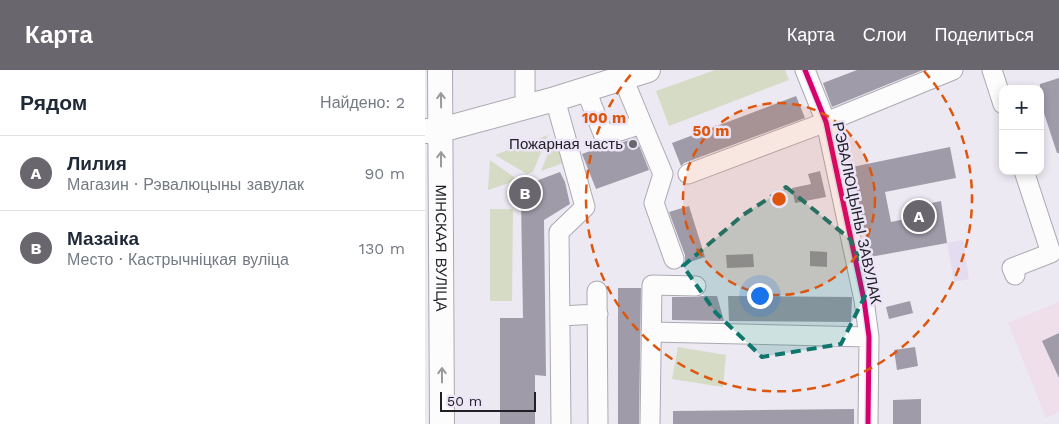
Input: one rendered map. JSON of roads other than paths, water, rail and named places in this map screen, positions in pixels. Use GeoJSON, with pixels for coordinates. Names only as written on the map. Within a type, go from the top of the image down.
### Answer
{"type":"FeatureCollection","features":[{"type":"Feature","properties":{"kind":"main road","name":"МІНСКАЯ ВУЛІЦА"},"geometry":{"type":"LineString","coordinates":[[440,70],[433,130],[442,424]]}},
{"type":"Feature","properties":{"kind":"main road"},"geometry":{"type":"LineString","coordinates":[[433,130],[555,99],[648,70]]}},
{"type":"Feature","properties":{"kind":"street"},"geometry":{"type":"LineString","coordinates":[[525,70],[526,107]]}},
{"type":"Feature","properties":{"kind":"street","name":"РЭВАЛЮЦЫНЫ ЗАВУЛАК"},"geometry":{"type":"LineString","coordinates":[[805,70],[826,122],[864,300],[869,337],[868,424]]}},
{"type":"Feature","properties":{"kind":"street"},"geometry":{"type":"LineString","coordinates":[[689,174],[826,122],[953,70]]}},
{"type":"Feature","properties":{"kind":"street"},"geometry":{"type":"LineString","coordinates":[[992,70],[999,92]]}},
{"type":"Feature","properties":{"kind":"street"},"geometry":{"type":"LineString","coordinates":[[623,78],[663,174],[654,203],[674,259]]}},
{"type":"Feature","properties":{"kind":"street"},"geometry":{"type":"LineString","coordinates":[[586,90],[604,136],[643,124]]}},
{"type":"Feature","properties":{"kind":"street"},"geometry":{"type":"LineString","coordinates":[[555,99],[585,207],[559,232],[561,424]]}},
{"type":"Feature","properties":{"kind":"street"},"geometry":{"type":"LineString","coordinates":[[1015,275],[1012,268],[1051,254],[1025,175]]}},
{"type":"Feature","properties":{"kind":"street"},"geometry":{"type":"LineString","coordinates":[[650,424],[652,286],[696,286]]}},
{"type":"Feature","properties":{"kind":"street"},"geometry":{"type":"LineString","coordinates":[[597,291],[598,424]]}},
{"type":"Feature","properties":{"kind":"street"},"geometry":{"type":"LineString","coordinates":[[560,316],[598,314]]}},
{"type":"Feature","properties":{"kind":"street"},"geometry":{"type":"LineString","coordinates":[[651,332],[869,337]]}},
{"type":"Feature","properties":{"kind":"place","name":"Пожарная часть"},"geometry":{"type":"Point","coordinates":[633,144]}},
{"type":"Feature","properties":{"kind":"place","name":"Мазаіка"},"geometry":{"type":"Point","coordinates":[525,193]}},
{"type":"Feature","properties":{"kind":"place","name":"Лилия"},"geometry":{"type":"Point","coordinates":[919,216]}}]}
